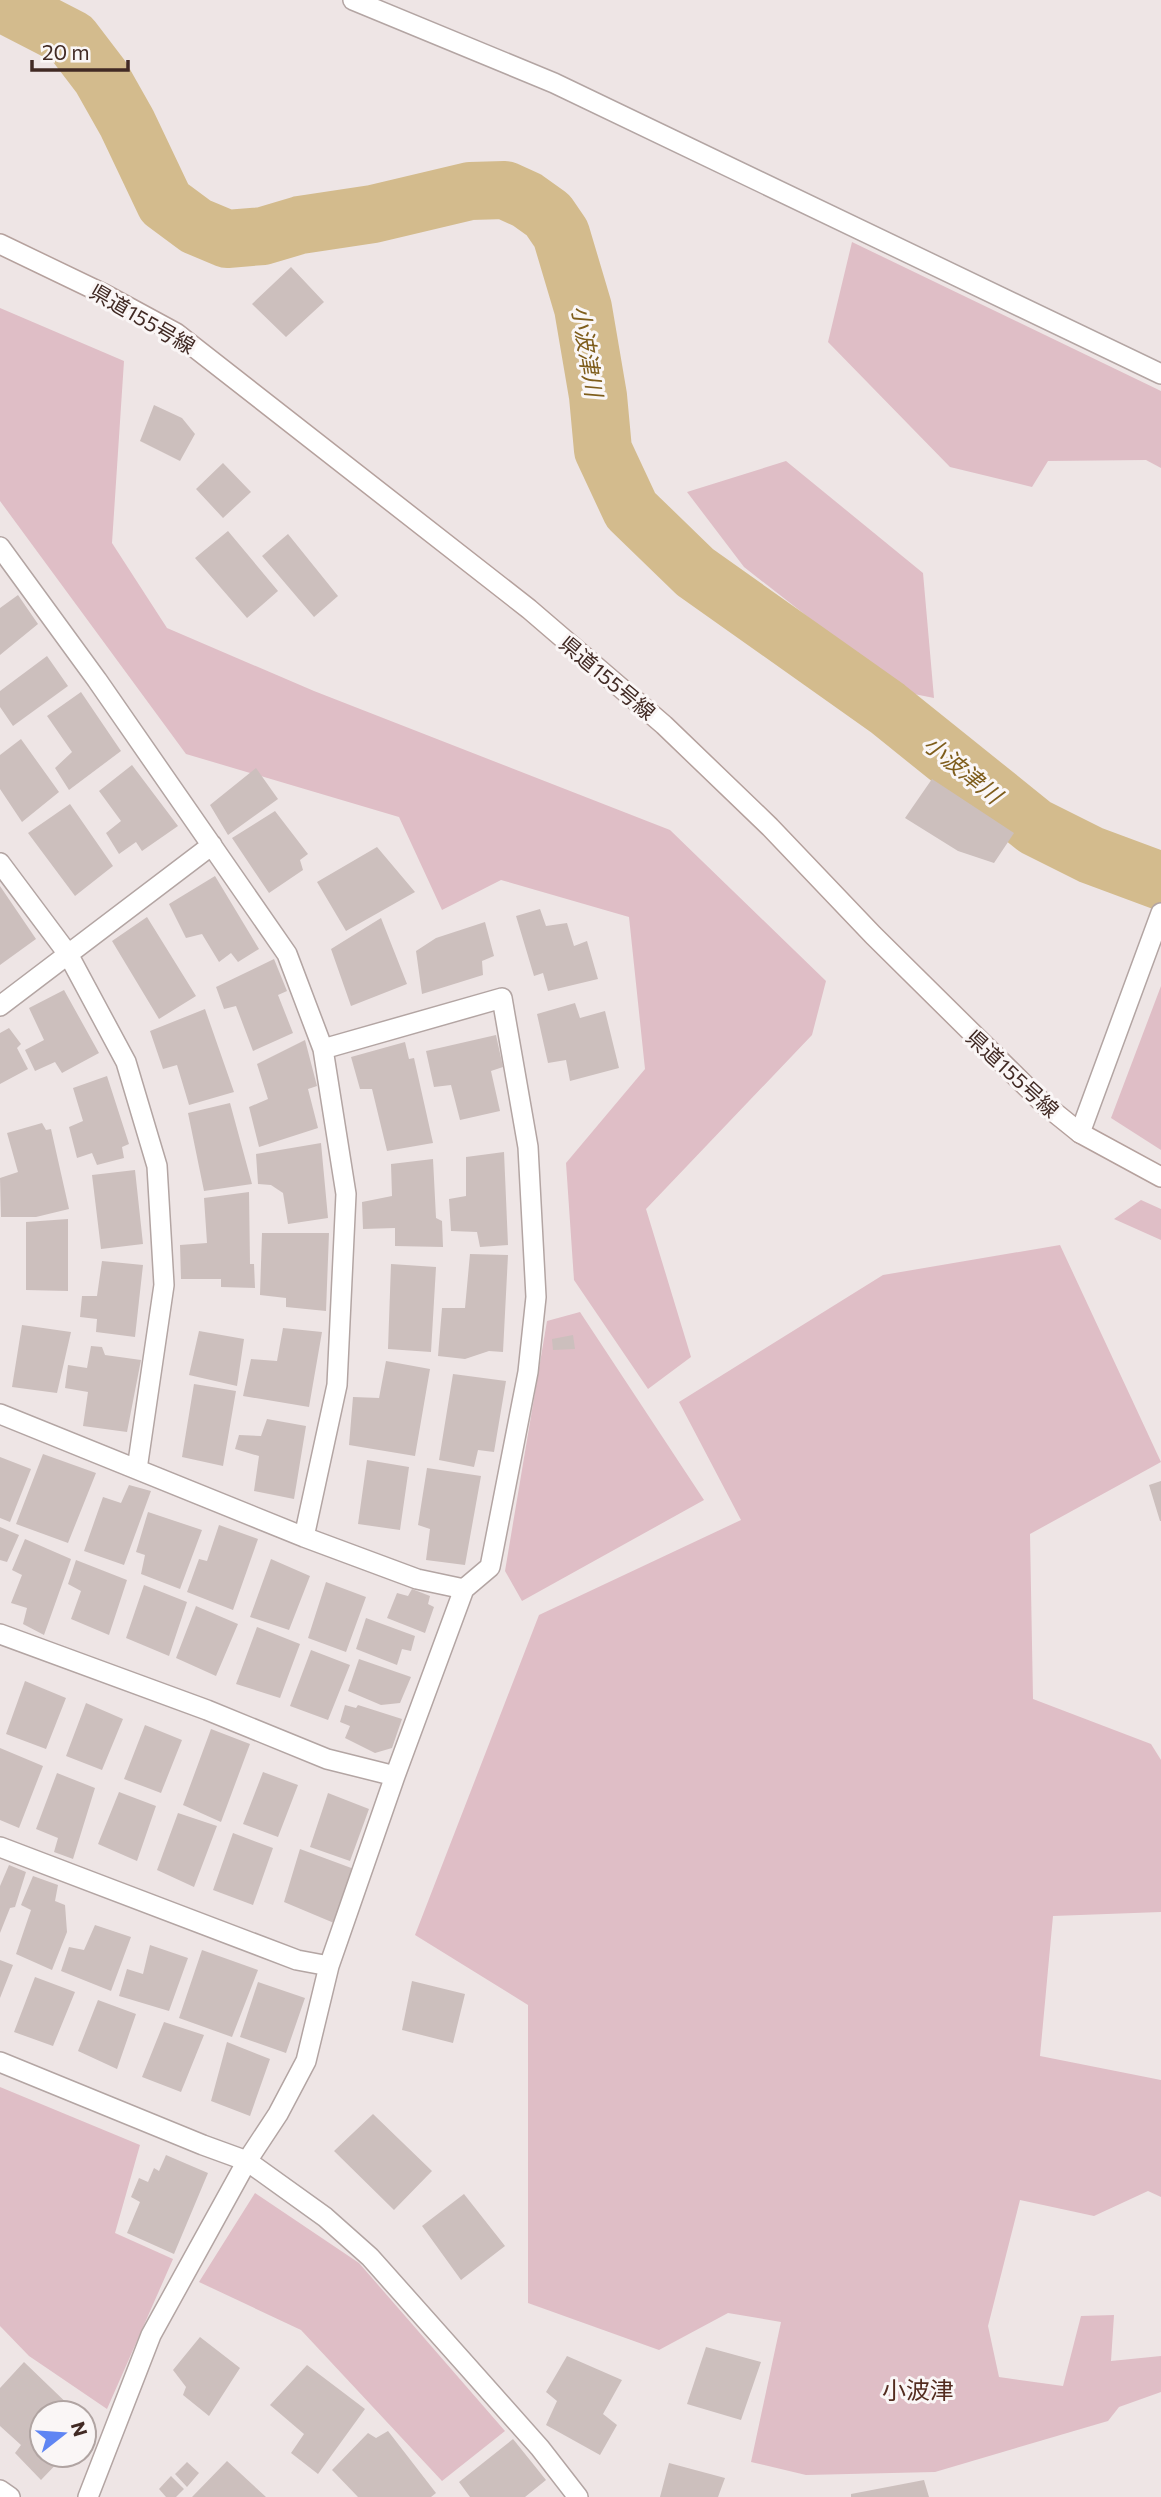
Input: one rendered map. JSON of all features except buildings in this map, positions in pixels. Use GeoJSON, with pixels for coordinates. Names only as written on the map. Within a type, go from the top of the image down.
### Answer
{"type":"FeatureCollection","features":[{"type":"Feature","properties":{"kind":"street"},"geometry":{"type":"LineString","coordinates":[[353,0],[554,83],[1161,374]]}},
{"type":"Feature","properties":{"kind":"street","name":"県道155号線"},"geometry":{"type":"LineString","coordinates":[[0,244],[104,294],[176,333],[529,609],[664,725],[770,827],[873,935],[1044,1104],[1080,1133],[1161,1177]]}},
{"type":"Feature","properties":{"kind":"street"},"geometry":{"type":"LineString","coordinates":[[0,547],[212,845],[286,954],[323,1049],[346,1194],[337,1385],[304,1537]]}},
{"type":"Feature","properties":{"kind":"street"},"geometry":{"type":"LineString","coordinates":[[0,1006],[212,845]]}},
{"type":"Feature","properties":{"kind":"street"},"geometry":{"type":"LineString","coordinates":[[0,863],[68,954],[126,1062],[156,1166],[164,1285],[137,1469]]}},
{"type":"Feature","properties":{"kind":"street"},"geometry":{"type":"LineString","coordinates":[[1080,1133],[1161,913]]}},
{"type":"Feature","properties":{"kind":"street"},"geometry":{"type":"LineString","coordinates":[[88,2497],[151,2335],[247,2161],[278,2114],[306,2061],[329,1966],[464,1589],[490,1567],[528,1372],[536,1297],[528,1147],[502,998],[323,1049]]}},
{"type":"Feature","properties":{"kind":"street"},"geometry":{"type":"LineString","coordinates":[[0,1414],[304,1537],[418,1579],[464,1589]]}},
{"type":"Feature","properties":{"kind":"street"},"geometry":{"type":"LineString","coordinates":[[0,1634],[207,1710],[327,1759],[395,1776]]}},
{"type":"Feature","properties":{"kind":"street"},"geometry":{"type":"LineString","coordinates":[[0,1847],[297,1960],[329,1966]]}},
{"type":"Feature","properties":{"kind":"street"},"geometry":{"type":"LineString","coordinates":[[0,2062],[247,2161],[325,2217],[370,2256],[540,2448],[578,2497]]}},
{"type":"Feature","properties":{"kind":"street"},"geometry":{"type":"LineString","coordinates":[[0,2490],[10,2497]]}},
{"type":"Feature","properties":{"kind":"shaded area"},"geometry":{"type":"Polygon","coordinates":[[[0,0],[42,0],[62,20],[33,51],[0,30],[0,0]]]}},
{"type":"Feature","properties":{"kind":"shaded area"},"geometry":{"type":"Polygon","coordinates":[[[852,242],[1161,391],[1161,468],[1146,460],[1048,461],[1032,487],[950,467],[828,342],[852,242]]]}},
{"type":"Feature","properties":{"kind":"shaded area"},"geometry":{"type":"Polygon","coordinates":[[[0,308],[124,361],[112,543],[167,628],[314,691],[670,830],[826,981],[812,1035],[646,1209],[691,1357],[648,1389],[574,1280],[566,1163],[645,1069],[629,917],[501,880],[442,910],[399,817],[186,754],[0,501],[0,308]]]}},
{"type":"Feature","properties":{"kind":"shaded area"},"geometry":{"type":"Polygon","coordinates":[[[786,461],[923,573],[934,698],[904,692],[744,567],[687,492],[786,461]]]}},
{"type":"Feature","properties":{"kind":"shaded area"},"geometry":{"type":"Polygon","coordinates":[[[1161,986],[1161,1150],[1111,1118],[1161,986]]]}},
{"type":"Feature","properties":{"kind":"shaded area"},"geometry":{"type":"Polygon","coordinates":[[[1141,1200],[1161,1209],[1161,1240],[1114,1219],[1141,1200]]]}},
{"type":"Feature","properties":{"kind":"shaded area"},"geometry":{"type":"Polygon","coordinates":[[[1060,1245],[1161,1462],[1030,1534],[1033,1699],[1151,1744],[1161,1760],[1161,1912],[1053,1916],[1040,2056],[1161,2080],[1161,2197],[1148,2191],[1094,2216],[1020,2200],[988,2326],[999,2377],[1063,2386],[1081,2316],[1114,2315],[1111,2361],[1161,2356],[1161,2392],[1119,2407],[1108,2421],[935,2472],[806,2475],[751,2462],[781,2322],[728,2313],[659,2350],[528,2303],[528,2005],[415,1935],[539,1615],[741,1520],[679,1402],[883,1275],[1060,1245]]]}},
{"type":"Feature","properties":{"kind":"shaded area"},"geometry":{"type":"Polygon","coordinates":[[[580,1312],[704,1500],[522,1601],[505,1571],[547,1321],[580,1312]]]}},
{"type":"Feature","properties":{"kind":"shaded area"},"geometry":{"type":"Polygon","coordinates":[[[0,2087],[140,2145],[115,2233],[173,2259],[107,2409],[98,2403],[98,2399],[92,2399],[29,2356],[0,2326],[0,2087]]]}},
{"type":"Feature","properties":{"kind":"shaded area"},"geometry":{"type":"Polygon","coordinates":[[[255,2193],[359,2263],[505,2431],[442,2481],[301,2330],[199,2282],[255,2193]]]}},
{"type":"Feature","properties":{"kind":"waterway","name":"小波津川"},"geometry":{"type":"LineString","coordinates":[[0,2],[72,39],[101,77],[127,123],[165,203],[196,226],[227,239],[263,236],[300,225],[373,214],[470,191],[505,190],[527,200],[548,215],[561,234],[583,308],[598,396],[603,450],[631,510],[695,572],[887,708],[1035,827],[1091,855],[1161,881]]}},
{"type":"Feature","properties":{"kind":"district","name":"小波津"},"geometry":{"type":"Point","coordinates":[918,2389]}}]}
